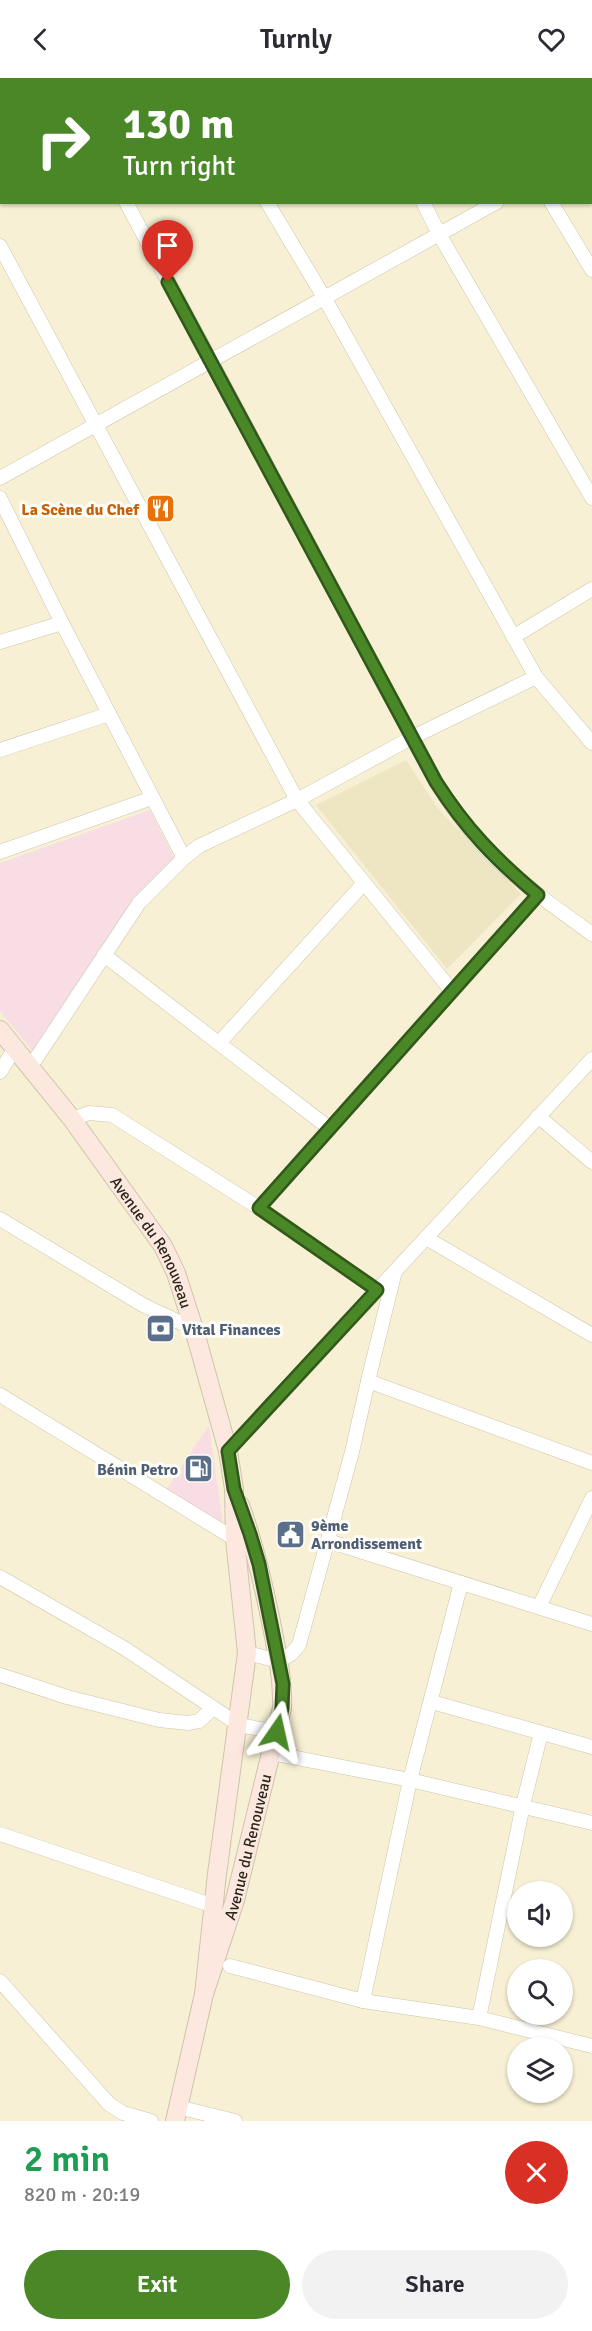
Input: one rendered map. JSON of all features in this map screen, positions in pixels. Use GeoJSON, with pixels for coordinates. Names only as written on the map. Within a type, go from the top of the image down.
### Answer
{"type":"FeatureCollection","features":[{"type":"Feature","properties":{"kind":"main road","name":"Avenue du Renouveau"},"geometry":{"type":"LineString","coordinates":[[0,1030],[72,1119],[163,1246],[176,1273],[194,1329],[228,1451],[234,1489],[235,1539],[247,1653],[204,1994]]}},
{"type":"Feature","properties":{"kind":"main road","name":"Avenue du Renouveau"},"geometry":{"type":"LineString","coordinates":[[176,2114],[204,1994],[235,1900],[282,1708],[283,1684],[259,1564],[234,1489]]}},
{"type":"Feature","properties":{"kind":"street"},"geometry":{"type":"LineString","coordinates":[[127,204],[436,782],[462,821],[496,859],[538,895],[592,934]]}},
{"type":"Feature","properties":{"kind":"street"},"geometry":{"type":"LineString","coordinates":[[268,204],[325,299],[536,677],[592,743]]}},
{"type":"Feature","properties":{"kind":"street"},"geometry":{"type":"LineString","coordinates":[[424,204],[439,234],[592,498]]}},
{"type":"Feature","properties":{"kind":"street"},"geometry":{"type":"LineString","coordinates":[[0,478],[493,204]]}},
{"type":"Feature","properties":{"kind":"street"},"geometry":{"type":"LineString","coordinates":[[552,204],[592,270]]}},
{"type":"Feature","properties":{"kind":"street"},"geometry":{"type":"LineString","coordinates":[[0,246],[297,800],[451,990]]}},
{"type":"Feature","properties":{"kind":"street"},"geometry":{"type":"LineString","coordinates":[[0,498],[184,858]]}},
{"type":"Feature","properties":{"kind":"street"},"geometry":{"type":"LineString","coordinates":[[513,638],[592,589]]}},
{"type":"Feature","properties":{"kind":"street"},"geometry":{"type":"LineString","coordinates":[[0,642],[62,623]]}},
{"type":"Feature","properties":{"kind":"street"},"geometry":{"type":"LineString","coordinates":[[31,1066],[140,903],[199,846],[297,800],[412,737],[536,677]]}},
{"type":"Feature","properties":{"kind":"street"},"geometry":{"type":"LineString","coordinates":[[0,750],[109,714]]}},
{"type":"Feature","properties":{"kind":"street"},"geometry":{"type":"LineString","coordinates":[[0,852],[152,798]]}},
{"type":"Feature","properties":{"kind":"street"},"geometry":{"type":"LineString","coordinates":[[219,1043],[364,883]]}},
{"type":"Feature","properties":{"kind":"street"},"geometry":{"type":"LineString","coordinates":[[259,1208],[538,895]]}},
{"type":"Feature","properties":{"kind":"street"},"geometry":{"type":"LineString","coordinates":[[104,955],[329,1128]]}},
{"type":"Feature","properties":{"kind":"street"},"geometry":{"type":"LineString","coordinates":[[0,1072],[15,1048]]}},
{"type":"Feature","properties":{"kind":"street"},"geometry":{"type":"LineString","coordinates":[[228,1451],[592,1059]]}},
{"type":"Feature","properties":{"kind":"street"},"geometry":{"type":"LineString","coordinates":[[72,1119],[89,1113],[112,1115],[259,1208],[377,1290]]}},
{"type":"Feature","properties":{"kind":"street"},"geometry":{"type":"LineString","coordinates":[[538,1116],[592,1162]]}},
{"type":"Feature","properties":{"kind":"street"},"geometry":{"type":"LineString","coordinates":[[0,1219],[143,1305],[194,1329]]}},
{"type":"Feature","properties":{"kind":"street"},"geometry":{"type":"LineString","coordinates":[[426,1238],[592,1335]]}},
{"type":"Feature","properties":{"kind":"street"},"geometry":{"type":"LineString","coordinates":[[247,1653],[279,1661],[291,1654],[299,1645],[352,1452],[396,1270]]}},
{"type":"Feature","properties":{"kind":"street"},"geometry":{"type":"LineString","coordinates":[[368,1381],[592,1463]]}},
{"type":"Feature","properties":{"kind":"street"},"geometry":{"type":"LineString","coordinates":[[0,1395],[235,1539]]}},
{"type":"Feature","properties":{"kind":"street"},"geometry":{"type":"LineString","coordinates":[[539,1607],[592,1498]]}},
{"type":"Feature","properties":{"kind":"street"},"geometry":{"type":"LineString","coordinates":[[328,1541],[592,1624]]}},
{"type":"Feature","properties":{"kind":"street"},"geometry":{"type":"LineString","coordinates":[[0,1577],[124,1648],[239,1725],[277,1732]]}},
{"type":"Feature","properties":{"kind":"street"},"geometry":{"type":"LineString","coordinates":[[363,2001],[410,1780],[461,1583]]}},
{"type":"Feature","properties":{"kind":"street"},"geometry":{"type":"LineString","coordinates":[[0,1676],[159,1720],[188,1723],[199,1721],[213,1708]]}},
{"type":"Feature","properties":{"kind":"street"},"geometry":{"type":"LineString","coordinates":[[432,1702],[592,1747]]}},
{"type":"Feature","properties":{"kind":"street"},"geometry":{"type":"LineString","coordinates":[[479,2018],[523,1805],[541,1733]]}},
{"type":"Feature","properties":{"kind":"street"},"geometry":{"type":"LineString","coordinates":[[271,1753],[410,1780],[592,1823]]}},
{"type":"Feature","properties":{"kind":"street"},"geometry":{"type":"LineString","coordinates":[[0,1834],[214,1906]]}},
{"type":"Feature","properties":{"kind":"street"},"geometry":{"type":"LineString","coordinates":[[230,1966],[363,2001],[479,2018],[592,2046]]}},
{"type":"Feature","properties":{"kind":"street"},"geometry":{"type":"LineString","coordinates":[[0,1981],[109,2104],[123,2113],[151,2121]]}},
{"type":"Feature","properties":{"kind":"street"},"geometry":{"type":"LineString","coordinates":[[176,2114],[236,2121]]}},
{"type":"Feature","properties":{"kind":"shaded area"},"geometry":{"type":"Polygon","coordinates":[[[406,760],[439,810],[521,894],[447,969],[316,805],[406,760]]]}},
{"type":"Feature","properties":{"kind":"shaded area"},"geometry":{"type":"Polygon","coordinates":[[[150,810],[176,861],[34,1053],[0,1011],[0,863],[150,810]]]}},
{"type":"Feature","properties":{"kind":"shaded area"},"geometry":{"type":"Polygon","coordinates":[[[209,1425],[223,1524],[166,1490],[209,1425]]]}},
{"type":"Feature","properties":{"kind":"place","name":"La Scène du Chef"},"geometry":{"type":"Point","coordinates":[160,509]}},
{"type":"Feature","properties":{"kind":"place","name":"Vital Finances"},"geometry":{"type":"Point","coordinates":[161,1329]}},
{"type":"Feature","properties":{"kind":"place","name":"Bénin Petro"},"geometry":{"type":"Point","coordinates":[199,1469]}},
{"type":"Feature","properties":{"kind":"place","name":"9ème Arrondissement"},"geometry":{"type":"Point","coordinates":[290,1534]}},
{"type":"Feature","properties":{"kind":"route"},"geometry":{"type":"LineString","coordinates":[[168,282],[436,782],[462,821],[480,842],[538,895],[259,1208],[377,1290],[228,1451],[234,1489],[259,1564],[279,1661],[283,1684],[282,1708],[277,1732]]}}]}
